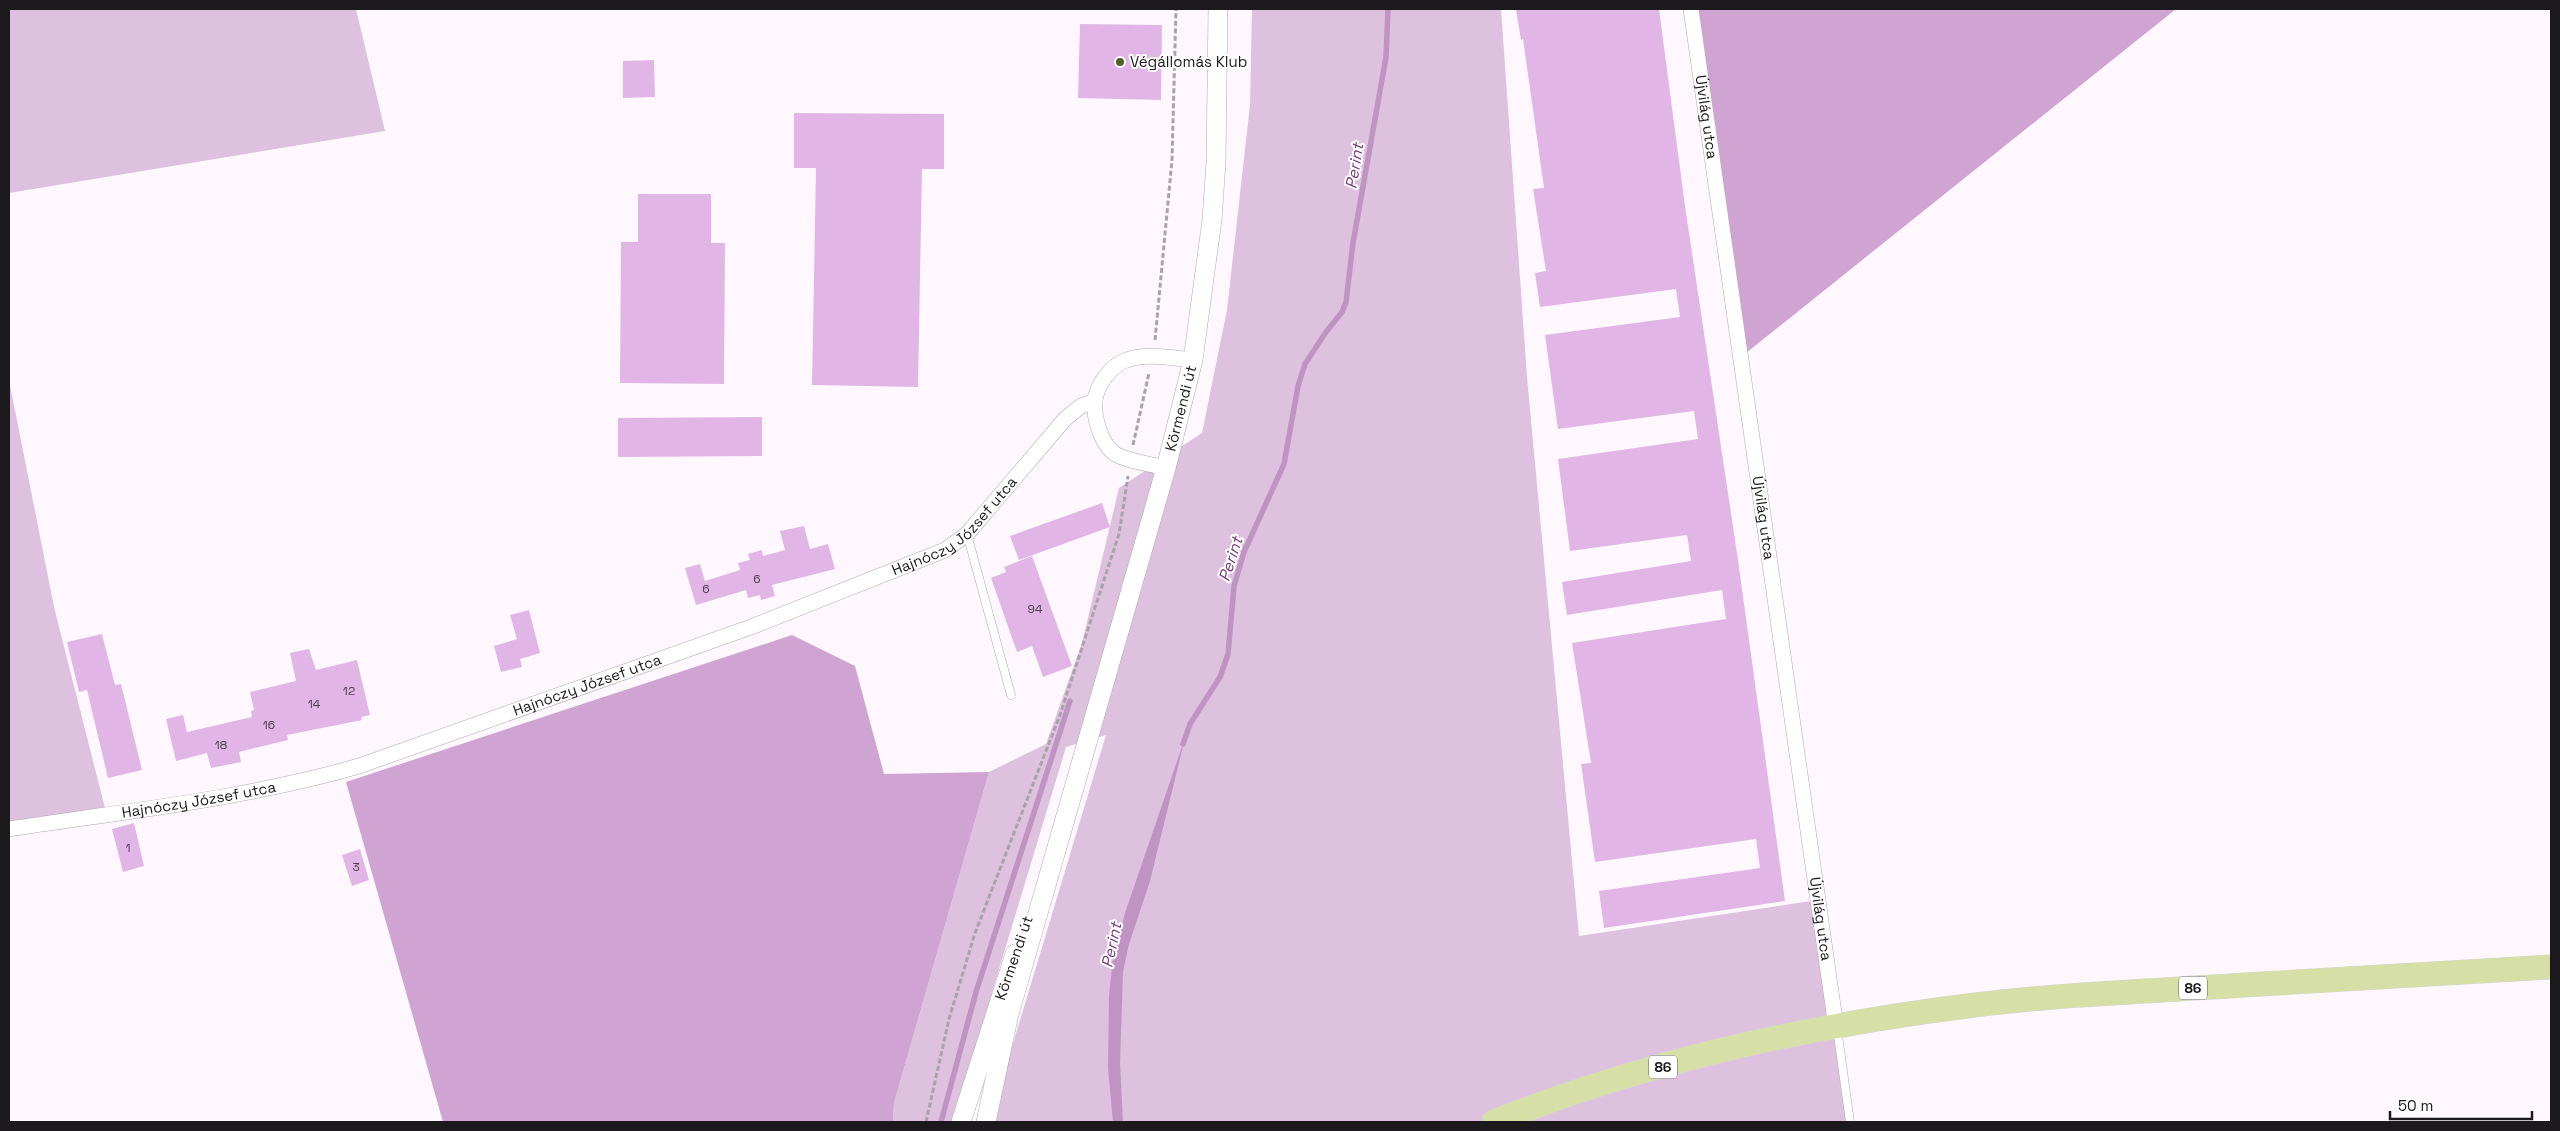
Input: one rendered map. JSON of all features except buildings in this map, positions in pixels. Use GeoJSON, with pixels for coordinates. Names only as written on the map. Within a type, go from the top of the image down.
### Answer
{"type":"FeatureCollection","features":[{"type":"Feature","properties":{"kind":"main road","name":"86"},"geometry":{"type":"LineString","coordinates":[[1494,1122],[1576,1092],[1674,1064],[1788,1036],[1931,1011],[2032,999],[2551,967]]}},
{"type":"Feature","properties":{"kind":"street","name":"Körmendi út"},"geometry":{"type":"LineString","coordinates":[[986,1122],[1010,1014],[1071,795],[1166,468],[1193,360],[1212,220],[1216,162],[1218,9]]}},
{"type":"Feature","properties":{"kind":"street","name":"Újvilág utca"},"geometry":{"type":"LineString","coordinates":[[1691,9],[1836,1027]]}},
{"type":"Feature","properties":{"kind":"street"},"geometry":{"type":"LineString","coordinates":[[1166,468],[1117,455],[1105,443],[1098,422],[1095,400],[1103,381],[1111,371],[1124,361],[1153,356],[1193,360]]}},
{"type":"Feature","properties":{"kind":"street","name":"Hajnóczy József utca"},"geometry":{"type":"LineString","coordinates":[[9,830],[206,801],[299,783],[359,766],[751,627],[922,560],[945,550],[967,534],[1064,419],[1080,406],[1095,400]]}},
{"type":"Feature","properties":{"kind":"street","name":"Körmendi út"},"geometry":{"type":"LineString","coordinates":[[960,1122],[1004,984],[1071,795]]}},
{"type":"Feature","properties":{"kind":"lane"},"geometry":{"type":"LineString","coordinates":[[967,534],[1011,695]]}},
{"type":"Feature","properties":{"kind":"lane"},"geometry":{"type":"LineString","coordinates":[[1836,1027],[1850,1122]]}},
{"type":"Feature","properties":{"kind":"path"},"geometry":{"type":"LineString","coordinates":[[926,1122],[947,1028],[975,933],[1060,715],[1120,534],[1130,459],[1153,356],[1172,160],[1176,9]]}},
{"type":"Feature","properties":{"kind":"shaded area"},"geometry":{"type":"Polygon","coordinates":[[[9,9],[356,9],[385,131],[9,193],[9,9]]]}},
{"type":"Feature","properties":{"kind":"shaded area"},"geometry":{"type":"Polygon","coordinates":[[[1252,9],[1501,9],[1527,377],[1579,936],[1824,899],[1849,1122],[994,1122],[1002,1080],[1106,735],[1066,747],[953,1122],[893,1122],[894,1103],[989,772],[1046,744],[1082,643],[1119,488],[1202,433],[1227,310],[1250,105],[1252,9]]]}},
{"type":"Feature","properties":{"kind":"shaded area"},"geometry":{"type":"Polygon","coordinates":[[[1691,9],[2176,9],[1746,353],[1691,9]]]}},
{"type":"Feature","properties":{"kind":"shaded area"},"geometry":{"type":"Polygon","coordinates":[[[9,380],[54,607],[107,816],[9,829],[9,380]]]}},
{"type":"Feature","properties":{"kind":"shaded area"},"geometry":{"type":"Polygon","coordinates":[[[792,635],[855,666],[884,774],[989,772],[894,1103],[893,1122],[443,1122],[346,782],[792,635]]]}},
{"type":"Feature","properties":{"kind":"shaded area"},"geometry":{"type":"Polygon","coordinates":[[[1185,738],[1150,881],[1129,944],[1123,972],[1120,1063],[1123,1122],[1113,1122],[1108,1068],[1109,996],[1113,958],[1125,913],[1185,738]]]}},
{"type":"Feature","properties":{"kind":"waterway","name":"Perint"},"geometry":{"type":"LineString","coordinates":[[1183,744],[1190,724],[1220,677],[1228,654],[1234,586],[1244,552],[1284,464],[1298,386],[1305,364],[1342,312],[1346,302],[1353,243],[1386,57],[1388,9]]}},
{"type":"Feature","properties":{"kind":"waterway"},"geometry":{"type":"LineString","coordinates":[[941,1122],[976,992],[1070,701]]}},
{"type":"Feature","properties":{"kind":"place","name":"Végállomás Klub"},"geometry":{"type":"Point","coordinates":[1120,62]}}]}
